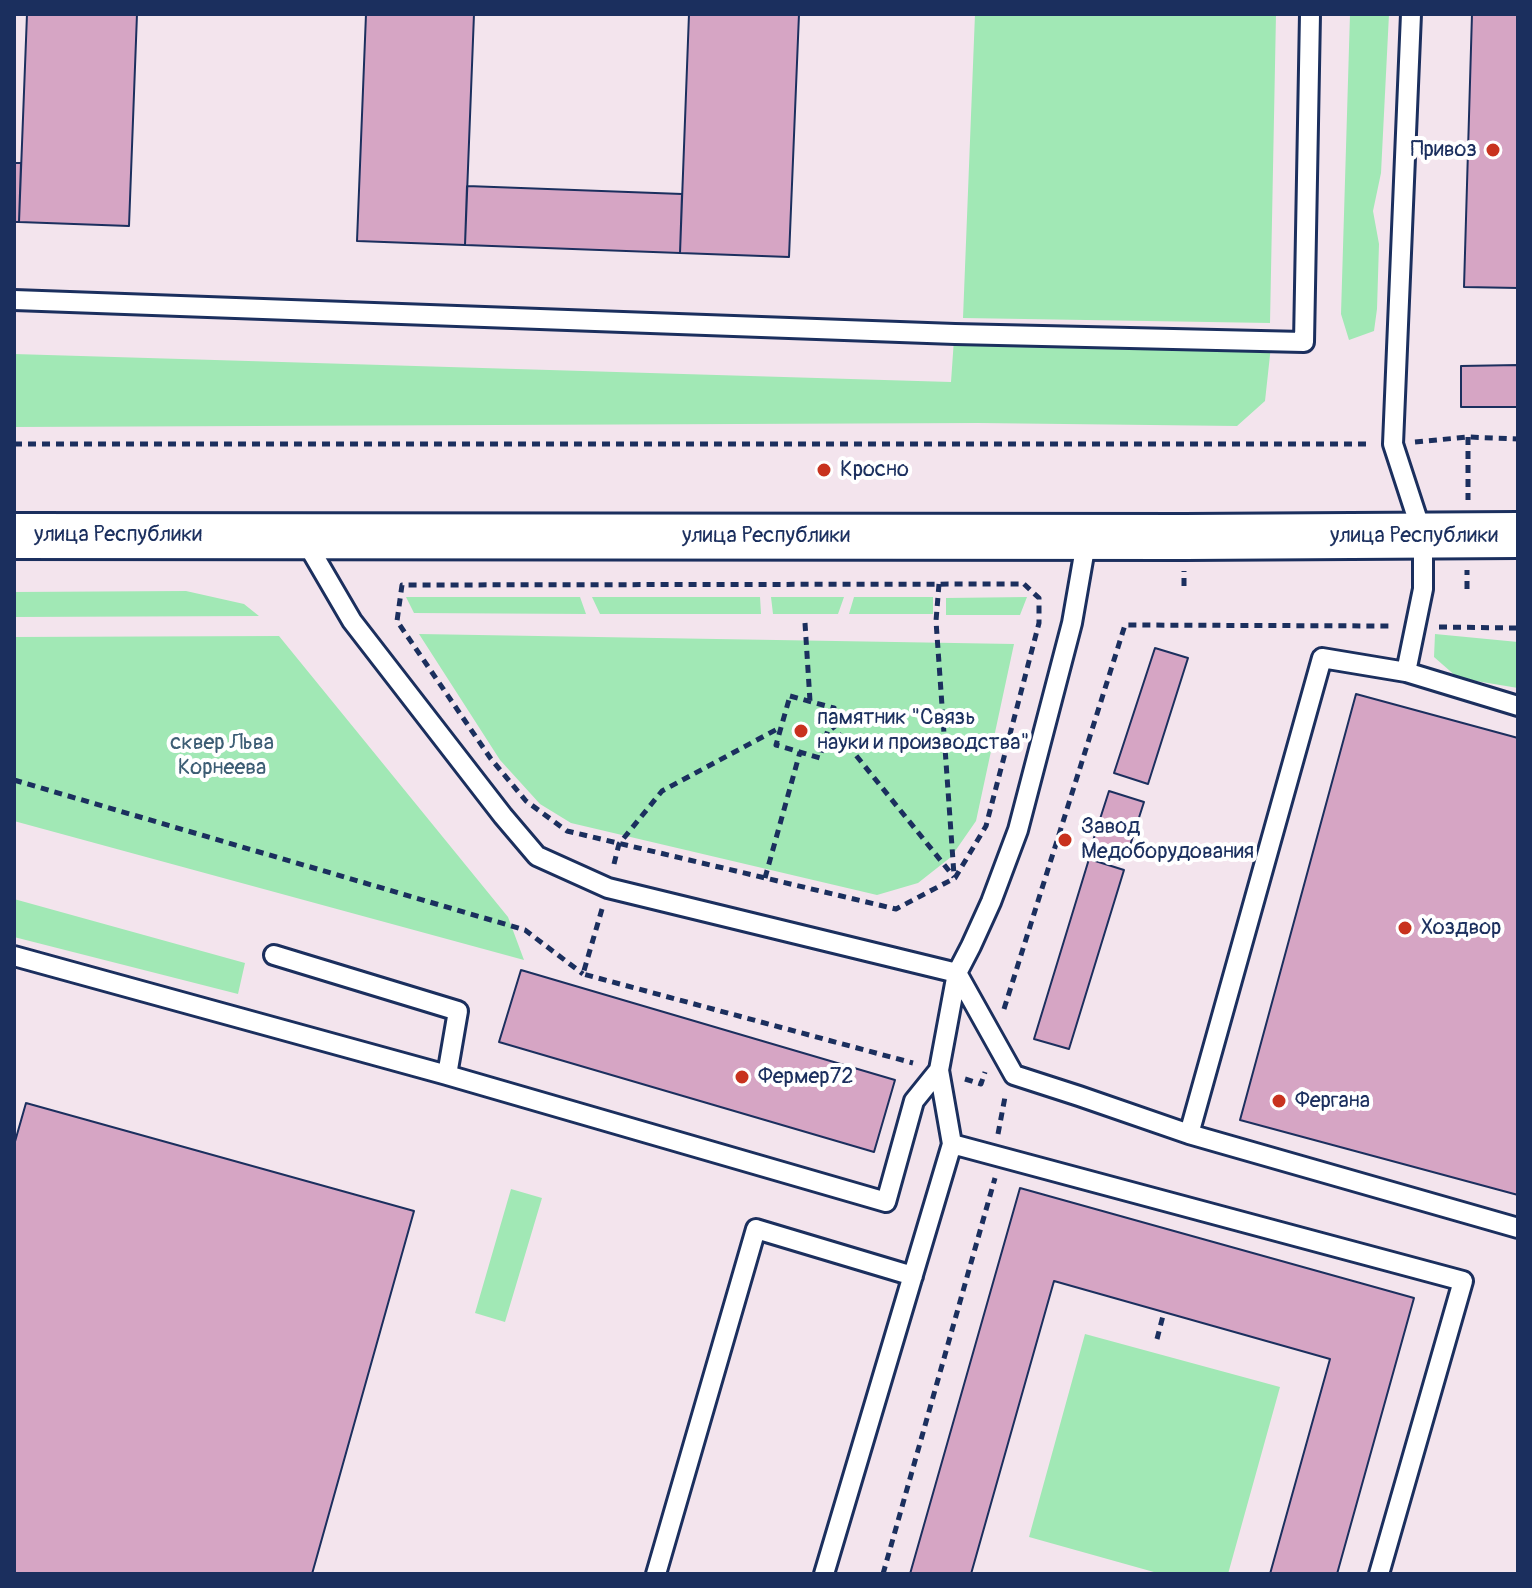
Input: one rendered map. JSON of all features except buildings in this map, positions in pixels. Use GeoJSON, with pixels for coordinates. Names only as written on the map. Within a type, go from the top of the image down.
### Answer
{"type":"FeatureCollection","features":[{"type":"Feature","properties":{"kind":"main road","name":"улица Республики"},"geometry":{"type":"LineString","coordinates":[[14,536],[1518,535]]}},
{"type":"Feature","properties":{"kind":"lane"},"geometry":{"type":"LineString","coordinates":[[14,300],[923,333],[1304,342],[1310,14]]}},
{"type":"Feature","properties":{"kind":"lane"},"geometry":{"type":"LineString","coordinates":[[1406,672],[1423,589],[1423,536],[1393,444],[1411,14]]}},
{"type":"Feature","properties":{"kind":"lane"},"geometry":{"type":"LineString","coordinates":[[302,535],[352,621],[537,856],[608,888],[957,973],[1014,1075],[1189,1134],[1518,1228]]}},
{"type":"Feature","properties":{"kind":"lane"},"geometry":{"type":"LineString","coordinates":[[824,1574],[952,1144],[939,1070],[957,973],[991,902],[1018,830],[1072,623],[1087,537]]}},
{"type":"Feature","properties":{"kind":"lane"},"geometry":{"type":"LineString","coordinates":[[1189,1134],[1322,658],[1406,672],[1518,706]]}},
{"type":"Feature","properties":{"kind":"lane"},"geometry":{"type":"LineString","coordinates":[[274,955],[458,1011],[447,1075]]}},
{"type":"Feature","properties":{"kind":"lane"},"geometry":{"type":"LineString","coordinates":[[14,956],[524,1095],[886,1202],[914,1101],[939,1070]]}},
{"type":"Feature","properties":{"kind":"lane"},"geometry":{"type":"LineString","coordinates":[[952,1144],[1463,1281],[1379,1574]]}},
{"type":"Feature","properties":{"kind":"lane"},"geometry":{"type":"LineString","coordinates":[[656,1574],[756,1229],[913,1276]]}},
{"type":"Feature","properties":{"kind":"path"},"geometry":{"type":"LineString","coordinates":[[14,444],[1298,445]]}},
{"type":"Feature","properties":{"kind":"path"},"geometry":{"type":"LineString","coordinates":[[939,584],[936,621],[955,878]]}},
{"type":"Feature","properties":{"kind":"path"},"geometry":{"type":"LineString","coordinates":[[1024,584],[1039,598],[1039,623],[986,826],[955,878],[896,909],[619,844],[567,831],[526,801],[491,759],[397,621],[402,585],[1024,584]]}},
{"type":"Feature","properties":{"kind":"path"},"geometry":{"type":"LineString","coordinates":[[805,623],[810,701]]}},
{"type":"Feature","properties":{"kind":"path"},"geometry":{"type":"LineString","coordinates":[[981,1084],[1125,625],[1518,628]]}},
{"type":"Feature","properties":{"kind":"path"},"geometry":{"type":"LineString","coordinates":[[790,696],[834,708],[830,723],[820,758],[776,745],[790,696]]}},
{"type":"Feature","properties":{"kind":"path"},"geometry":{"type":"LineString","coordinates":[[830,723],[955,878]]}},
{"type":"Feature","properties":{"kind":"path"},"geometry":{"type":"LineString","coordinates":[[583,974],[619,844],[662,791],[781,727]]}},
{"type":"Feature","properties":{"kind":"path"},"geometry":{"type":"LineString","coordinates":[[765,878],[800,752]]}},
{"type":"Feature","properties":{"kind":"path"},"geometry":{"type":"LineString","coordinates":[[14,780],[525,930],[583,974],[939,1070],[994,1088]]}},
{"type":"Feature","properties":{"kind":"path"},"geometry":{"type":"LineString","coordinates":[[883,1574],[998,1168],[993,1156],[1006,1092]]}},
{"type":"Feature","properties":{"kind":"path"},"geometry":{"type":"LineString","coordinates":[[1157,1339],[1164,1312]]}},
{"type":"Feature","properties":{"kind":"green space"},"geometry":{"type":"Polygon","coordinates":[[[975,14],[1276,14],[1270,323],[963,318],[975,14]]]}},
{"type":"Feature","properties":{"kind":"green space"},"geometry":{"type":"Polygon","coordinates":[[[1350,14],[1389,14],[1381,173],[1373,211],[1379,244],[1377,309],[1374,331],[1349,340],[1341,314],[1350,14]]]}},
{"type":"Feature","properties":{"kind":"green space"},"geometry":{"type":"Polygon","coordinates":[[[954,339],[1271,346],[1265,401],[1237,426],[978,423],[14,427],[14,354],[951,382],[954,339]]]}},
{"type":"Feature","properties":{"kind":"green space"},"geometry":{"type":"Polygon","coordinates":[[[186,591],[244,604],[259,616],[14,617],[14,592],[186,591]]]}},
{"type":"Feature","properties":{"kind":"green space"},"geometry":{"type":"Polygon","coordinates":[[[406,597],[580,597],[586,614],[414,613],[406,597]]]}},
{"type":"Feature","properties":{"kind":"green space"},"geometry":{"type":"Polygon","coordinates":[[[592,597],[760,597],[761,614],[600,614],[592,597]]]}},
{"type":"Feature","properties":{"kind":"green space"},"geometry":{"type":"Polygon","coordinates":[[[771,597],[844,597],[838,614],[773,614],[771,597]]]}},
{"type":"Feature","properties":{"kind":"green space"},"geometry":{"type":"Polygon","coordinates":[[[854,597],[933,597],[933,614],[849,614],[854,597]]]}},
{"type":"Feature","properties":{"kind":"green space"},"geometry":{"type":"Polygon","coordinates":[[[1027,597],[1020,615],[946,615],[946,598],[1027,597]]]}},
{"type":"Feature","properties":{"kind":"green space"},"geometry":{"type":"Polygon","coordinates":[[[419,634],[1014,644],[976,821],[951,857],[918,883],[877,895],[571,823],[540,804],[500,760],[419,634]]]}},
{"type":"Feature","properties":{"kind":"green space"},"geometry":{"type":"Polygon","coordinates":[[[1435,634],[1518,642],[1518,688],[1458,678],[1434,657],[1435,634]]]}},
{"type":"Feature","properties":{"kind":"green space","name":"сквер Льва Корнеева"},"geometry":{"type":"Polygon","coordinates":[[[279,636],[508,917],[524,960],[14,821],[14,637],[279,636]]]}},
{"type":"Feature","properties":{"kind":"green space"},"geometry":{"type":"Polygon","coordinates":[[[14,899],[245,963],[238,994],[14,937],[14,899]]]}},
{"type":"Feature","properties":{"kind":"green space"},"geometry":{"type":"Polygon","coordinates":[[[511,1189],[542,1198],[505,1322],[475,1313],[511,1189]]]}},
{"type":"Feature","properties":{"kind":"green space"},"geometry":{"type":"Polygon","coordinates":[[[1085,1334],[1280,1387],[1228,1574],[1161,1574],[1029,1537],[1085,1334]]]}},
{"type":"Feature","properties":{"kind":"place","name":"Привоз"},"geometry":{"type":"Point","coordinates":[1493,150]}},
{"type":"Feature","properties":{"kind":"place","name":"Кросно"},"geometry":{"type":"Point","coordinates":[824,470]}},
{"type":"Feature","properties":{"kind":"place","name":"памятник \"Связь науки и производства\""},"geometry":{"type":"Point","coordinates":[801,731]}},
{"type":"Feature","properties":{"kind":"place","name":"Завод Медоборудования"},"geometry":{"type":"Point","coordinates":[1065,840]}},
{"type":"Feature","properties":{"kind":"place","name":"Хоздвор"},"geometry":{"type":"Point","coordinates":[1405,928]}},
{"type":"Feature","properties":{"kind":"place","name":"Фермер72"},"geometry":{"type":"Point","coordinates":[742,1077]}},
{"type":"Feature","properties":{"kind":"place","name":"Фергана"},"geometry":{"type":"Point","coordinates":[1279,1101]}}]}
